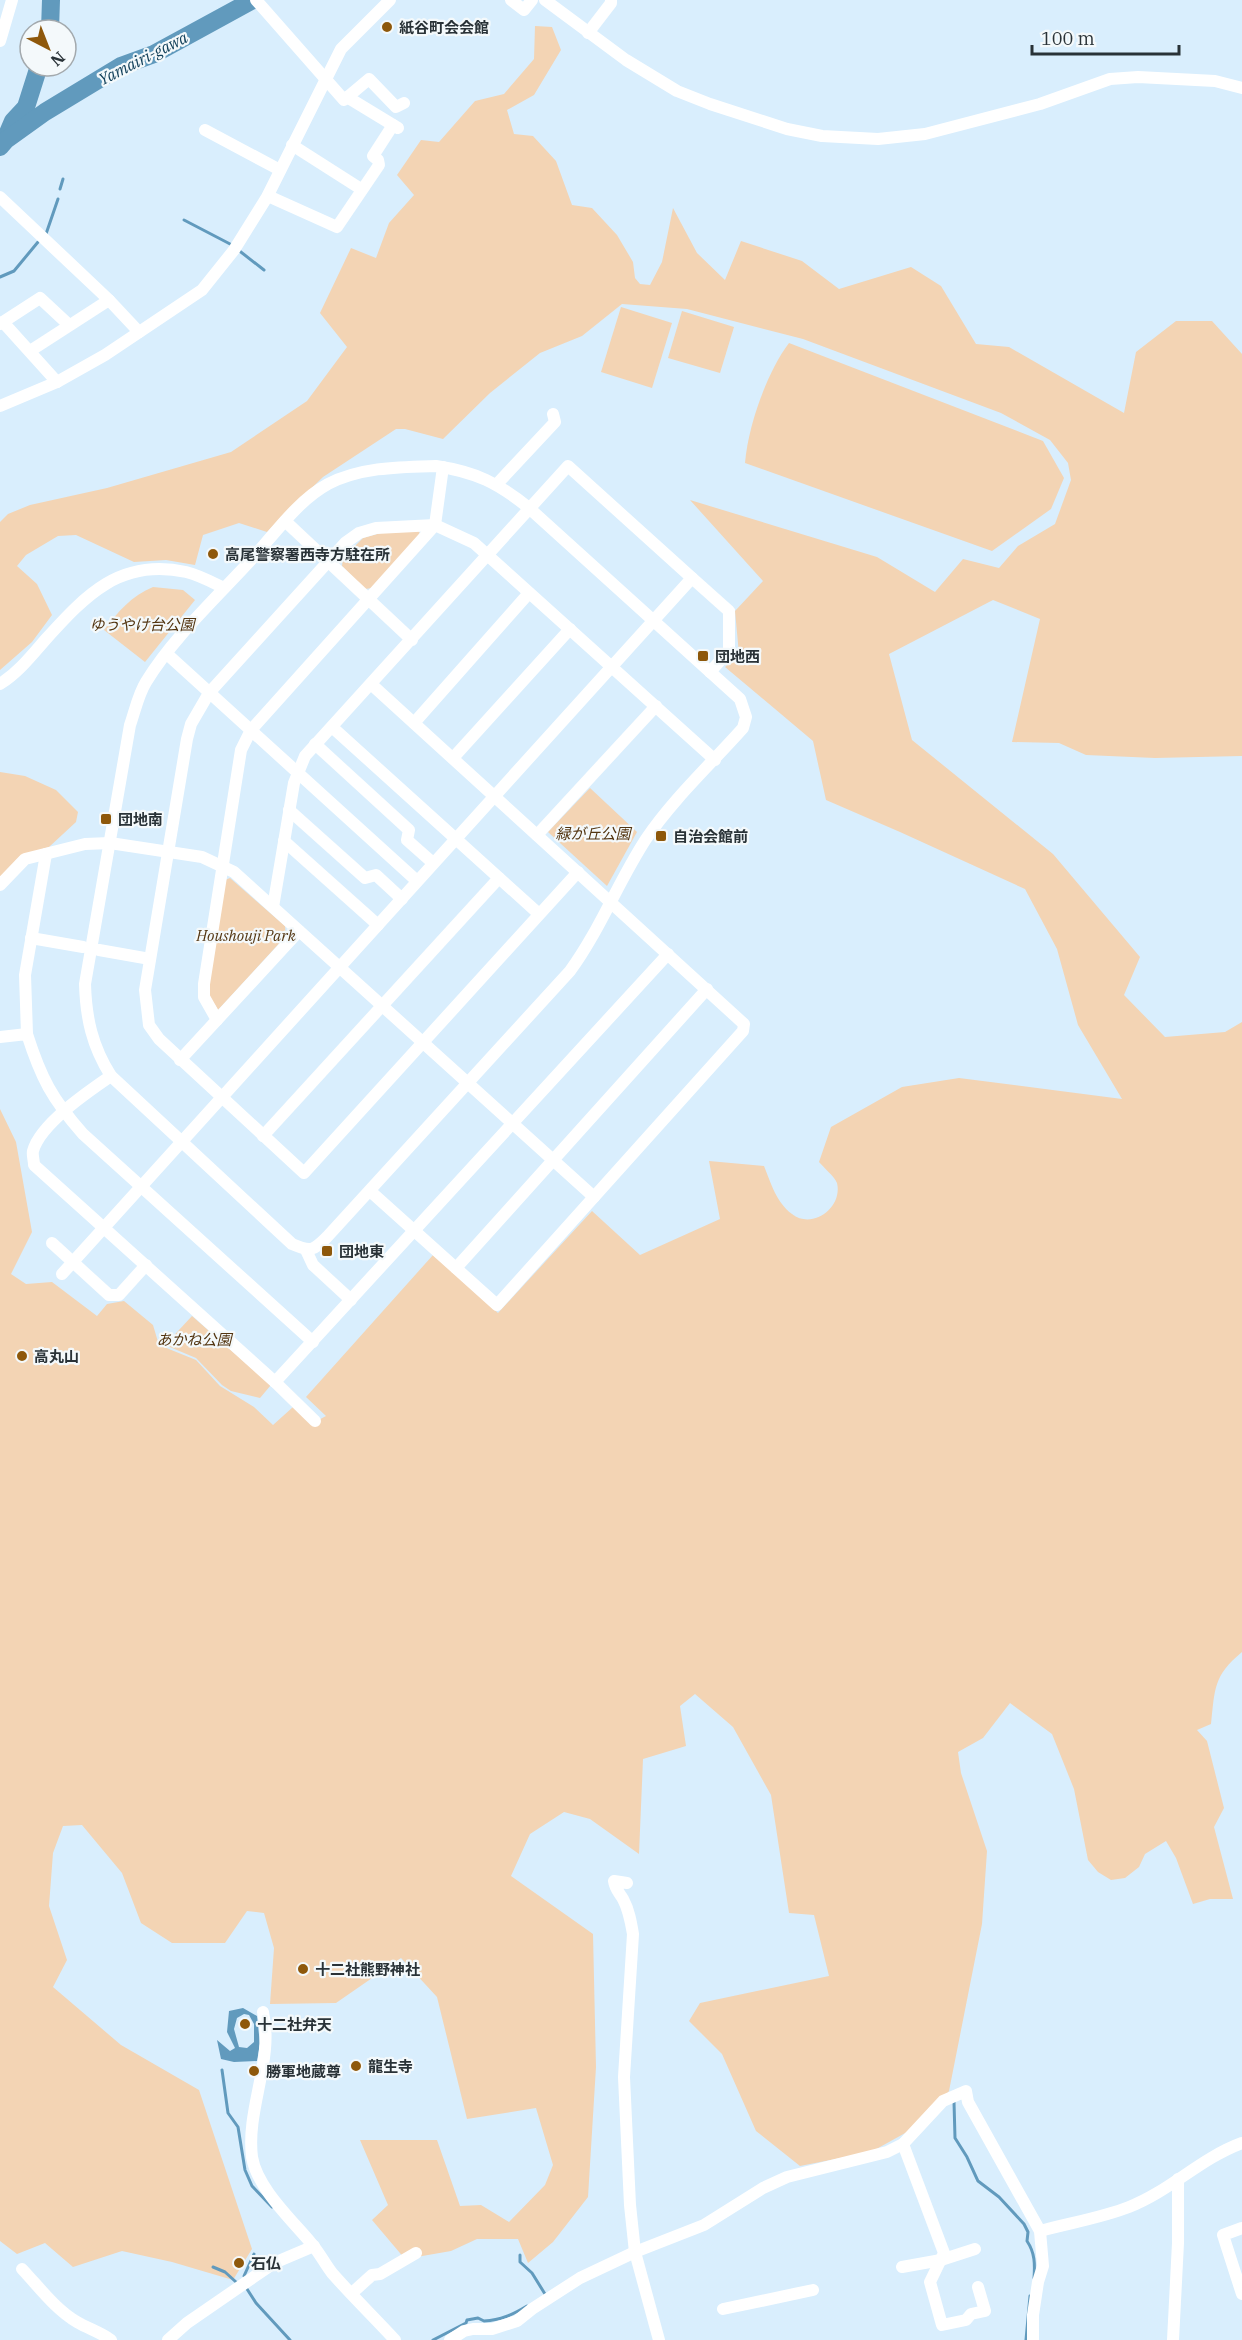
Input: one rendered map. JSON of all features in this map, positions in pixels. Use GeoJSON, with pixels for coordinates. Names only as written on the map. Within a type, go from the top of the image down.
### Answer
{"type":"FeatureCollection","features":[{"type":"Feature","properties":{"kind":"street"},"geometry":{"type":"LineString","coordinates":[[0,42],[12,0]]}},
{"type":"Feature","properties":{"kind":"street"},"geometry":{"type":"LineString","coordinates":[[2,401],[57,382],[105,355],[202,290],[234,250],[268,196],[340,50],[390,0]]}},
{"type":"Feature","properties":{"kind":"street"},"geometry":{"type":"LineString","coordinates":[[510,0],[524,10],[532,0]]}},
{"type":"Feature","properties":{"kind":"street"},"geometry":{"type":"LineString","coordinates":[[544,0],[626,60],[677,91],[787,129],[822,136],[878,139],[925,135],[1040,104],[1110,79],[1138,77],[1215,81],[1242,88]]}},
{"type":"Feature","properties":{"kind":"street"},"geometry":{"type":"LineString","coordinates":[[588,33],[611,0]]}},
{"type":"Feature","properties":{"kind":"street"},"geometry":{"type":"LineString","coordinates":[[259,4],[344,100],[369,79],[396,107],[404,103]]}},
{"type":"Feature","properties":{"kind":"street"},"geometry":{"type":"LineString","coordinates":[[268,196],[336,227],[379,165],[378,160],[373,156],[395,127],[347,97]]}},
{"type":"Feature","properties":{"kind":"street"},"geometry":{"type":"LineString","coordinates":[[205,130],[280,170]]}},
{"type":"Feature","properties":{"kind":"street"},"geometry":{"type":"LineString","coordinates":[[292,145],[361,189]]}},
{"type":"Feature","properties":{"kind":"street"},"geometry":{"type":"LineString","coordinates":[[0,197],[109,300],[139,332]]}},
{"type":"Feature","properties":{"kind":"street"},"geometry":{"type":"LineString","coordinates":[[57,382],[2,323],[40,298],[69,326]]}},
{"type":"Feature","properties":{"kind":"street"},"geometry":{"type":"LineString","coordinates":[[30,351],[109,300]]}},
{"type":"Feature","properties":{"kind":"street"},"geometry":{"type":"LineString","coordinates":[[497,484],[555,422],[553,414]]}},
{"type":"Feature","properties":{"kind":"street"},"geometry":{"type":"LineString","coordinates":[[273,908],[297,772],[315,744],[568,466],[729,611],[729,651],[710,672]]}},
{"type":"Feature","properties":{"kind":"street"},"geometry":{"type":"LineString","coordinates":[[217,1020],[204,998],[204,984],[241,750],[251,730],[435,525],[442,467]]}},
{"type":"Feature","properties":{"kind":"street"},"geometry":{"type":"LineString","coordinates":[[442,467],[468,472],[497,484],[529,508],[740,699],[746,717],[743,728],[665,814],[646,839],[592,937],[570,971],[370,1191],[317,1247],[306,1250],[292,1244],[111,1076],[101,1060],[92,1036],[86,1012],[85,984],[130,725],[144,684],[167,654],[285,521],[306,500],[327,485],[347,477],[390,468],[442,467]]}},
{"type":"Feature","properties":{"kind":"street"},"geometry":{"type":"LineString","coordinates":[[285,521],[412,640]]}},
{"type":"Feature","properties":{"kind":"street"},"geometry":{"type":"LineString","coordinates":[[578,872],[304,1173],[180,1060],[149,1025],[145,990],[191,724],[209,693],[345,543],[359,533],[376,528],[435,525],[461,535],[488,554],[715,760]]}},
{"type":"Feature","properties":{"kind":"street"},"geometry":{"type":"LineString","coordinates":[[0,684],[22,666],[85,597],[116,579],[139,571],[164,569],[188,573],[224,588]]}},
{"type":"Feature","properties":{"kind":"street"},"geometry":{"type":"LineString","coordinates":[[62,1274],[692,578]]}},
{"type":"Feature","properties":{"kind":"street"},"geometry":{"type":"LineString","coordinates":[[414,723],[529,592]]}},
{"type":"Feature","properties":{"kind":"street"},"geometry":{"type":"LineString","coordinates":[[453,758],[570,629]]}},
{"type":"Feature","properties":{"kind":"street"},"geometry":{"type":"LineString","coordinates":[[167,654],[417,881]]}},
{"type":"Feature","properties":{"kind":"street"},"geometry":{"type":"LineString","coordinates":[[370,1191],[497,1305],[743,1031],[744,1023],[371,684]]}},
{"type":"Feature","properties":{"kind":"street"},"geometry":{"type":"LineString","coordinates":[[537,835],[656,706]]}},
{"type":"Feature","properties":{"kind":"street"},"geometry":{"type":"LineString","coordinates":[[332,727],[539,914]]}},
{"type":"Feature","properties":{"kind":"street"},"geometry":{"type":"LineString","coordinates":[[315,744],[409,830],[407,840],[433,863]]}},
{"type":"Feature","properties":{"kind":"street"},"geometry":{"type":"LineString","coordinates":[[289,810],[365,878],[376,875],[402,899]]}},
{"type":"Feature","properties":{"kind":"street"},"geometry":{"type":"LineString","coordinates":[[284,841],[378,926]]}},
{"type":"Feature","properties":{"kind":"street"},"geometry":{"type":"LineString","coordinates":[[0,885],[25,859],[86,844],[110,843],[168,852],[202,858],[221,865],[234,872],[594,1197]]}},
{"type":"Feature","properties":{"kind":"street"},"geometry":{"type":"LineString","coordinates":[[46,854],[26,975],[27,1034],[45,1083],[63,1111],[83,1134],[313,1342]]}},
{"type":"Feature","properties":{"kind":"street"},"geometry":{"type":"LineString","coordinates":[[263,1136],[498,878]]}},
{"type":"Feature","properties":{"kind":"street"},"geometry":{"type":"LineString","coordinates":[[180,1060],[299,931]]}},
{"type":"Feature","properties":{"kind":"street"},"geometry":{"type":"LineString","coordinates":[[31,938],[83,947]]}},
{"type":"Feature","properties":{"kind":"street"},"geometry":{"type":"LineString","coordinates":[[99,950],[150,959]]}},
{"type":"Feature","properties":{"kind":"street"},"geometry":{"type":"LineString","coordinates":[[275,1382],[668,954]]}},
{"type":"Feature","properties":{"kind":"street"},"geometry":{"type":"LineString","coordinates":[[456,1268],[707,989]]}},
{"type":"Feature","properties":{"kind":"street"},"geometry":{"type":"LineString","coordinates":[[0,1037],[27,1034]]}},
{"type":"Feature","properties":{"kind":"street"},"geometry":{"type":"LineString","coordinates":[[111,1076],[63,1111],[36,1144],[33,1153],[34,1164],[315,1421]]}},
{"type":"Feature","properties":{"kind":"street"},"geometry":{"type":"LineString","coordinates":[[52,1243],[109,1294],[119,1295],[146,1265]]}},
{"type":"Feature","properties":{"kind":"street"},"geometry":{"type":"LineString","coordinates":[[306,1250],[313,1265],[351,1300]]}},
{"type":"Feature","properties":{"kind":"street"},"geometry":{"type":"LineString","coordinates":[[627,1883],[614,1881],[615,1889],[630,1915],[633,1934],[624,2077],[630,2205],[635,2252],[659,2340]]}},
{"type":"Feature","properties":{"kind":"street"},"geometry":{"type":"LineString","coordinates":[[263,2012],[266,2057],[255,2114],[252,2157],[263,2184],[314,2246],[332,2273],[395,2340]]}},
{"type":"Feature","properties":{"kind":"street"},"geometry":{"type":"LineString","coordinates":[[450,2340],[464,2331],[492,2329],[517,2321],[580,2278],[635,2252],[704,2225],[763,2188],[787,2177],[878,2155],[903,2144],[938,2105],[966,2091],[968,2102],[1040,2231],[1043,2266],[1033,2314],[1033,2340]]}},
{"type":"Feature","properties":{"kind":"street"},"geometry":{"type":"LineString","coordinates":[[1040,2231],[1130,2207],[1221,2151],[1242,2143]]}},
{"type":"Feature","properties":{"kind":"street"},"geometry":{"type":"LineString","coordinates":[[903,2144],[944,2253],[930,2283],[942,2325],[966,2320],[971,2314],[985,2311],[978,2287]]}},
{"type":"Feature","properties":{"kind":"street"},"geometry":{"type":"LineString","coordinates":[[1173,2340],[1178,2243],[1178,2179]]}},
{"type":"Feature","properties":{"kind":"street"},"geometry":{"type":"LineString","coordinates":[[1242,2229],[1223,2235],[1242,2294]]}},
{"type":"Feature","properties":{"kind":"street"},"geometry":{"type":"LineString","coordinates":[[168,2340],[274,2263],[314,2246]]}},
{"type":"Feature","properties":{"kind":"street"},"geometry":{"type":"LineString","coordinates":[[902,2267],[941,2260],[975,2249]]}},
{"type":"Feature","properties":{"kind":"street"},"geometry":{"type":"LineString","coordinates":[[352,2293],[372,2275],[380,2274],[416,2253]]}},
{"type":"Feature","properties":{"kind":"street"},"geometry":{"type":"LineString","coordinates":[[22,2269],[52,2302],[76,2322],[100,2332],[111,2340]]}},
{"type":"Feature","properties":{"kind":"street"},"geometry":{"type":"LineString","coordinates":[[723,2309],[813,2290]]}},
{"type":"Feature","properties":{"kind":"street"},"geometry":{"type":"LineString","coordinates":[[492,2329],[499,2340]]}},
{"type":"Feature","properties":{"kind":"green space"},"geometry":{"type":"Polygon","coordinates":[[[535,26],[552,27],[561,50],[534,95],[507,110],[514,134],[533,136],[556,161],[572,205],[592,208],[617,235],[633,262],[635,278],[640,284],[650,285],[662,262],[673,208],[697,253],[725,280],[741,241],[802,261],[839,289],[911,267],[941,286],[976,344],[1009,347],[1124,413],[1136,352],[1176,321],[1212,321],[1242,354],[1242,756],[1155,758],[1086,755],[1059,743],[1012,742],[1040,619],[993,600],[889,654],[912,740],[1053,854],[1140,957],[1124,995],[1165,1037],[1225,1032],[1242,1022],[1242,1652],[1225,1668],[1217,1684],[1211,1724],[1197,1730],[1207,1741],[1224,1808],[1214,1827],[1233,1899],[1210,1899],[1193,1904],[1176,1858],[1166,1841],[1145,1854],[1139,1867],[1125,1878],[1111,1880],[1098,1872],[1088,1860],[1074,1789],[1052,1734],[1010,1703],[983,1738],[958,1752],[961,1773],[987,1851],[982,1924],[949,2091],[925,2122],[871,2152],[800,2166],[756,2131],[722,2054],[689,2021],[700,2003],[829,1976],[814,1915],[789,1913],[771,1795],[733,1727],[695,1694],[680,1706],[686,1746],[643,1759],[639,1854],[590,1819],[564,1812],[530,1834],[511,1876],[593,1934],[596,2067],[588,2197],[553,2242],[528,2263],[518,2239],[477,2239],[451,2251],[405,2259],[372,2220],[388,2205],[360,2140],[437,2140],[460,2206],[481,2205],[509,2222],[545,2185],[553,2165],[536,2108],[467,2119],[437,1997],[401,1958],[336,2003],[270,2004],[274,1948],[264,1913],[247,1911],[225,1943],[172,1943],[141,1923],[122,1873],[82,1825],[63,1826],[53,1853],[49,1906],[67,1960],[53,1987],[121,2045],[199,2090],[252,2249],[233,2280],[172,2262],[122,2251],[73,2267],[45,2243],[17,2254],[0,2241],[0,1109],[16,1142],[32,1232],[11,1274],[26,1284],[52,1282],[97,1316],[107,1304],[124,1301],[153,1325],[159,1345],[196,1360],[220,1386],[254,1407],[273,1425],[293,1407],[311,1424],[326,1416],[306,1397],[433,1255],[498,1313],[592,1211],[640,1255],[720,1219],[709,1161],[764,1166],[778,1198],[786,1209],[800,1218],[817,1218],[831,1208],[838,1192],[836,1180],[819,1162],[831,1127],[902,1087],[959,1078],[1122,1099],[1078,1025],[1057,949],[1025,889],[826,800],[813,741],[725,667],[739,654],[735,611],[763,581],[690,500],[877,557],[935,592],[963,559],[999,568],[1018,546],[1055,524],[1071,480],[1068,463],[1050,440],[1001,413],[803,339],[687,309],[622,304],[582,336],[540,353],[490,393],[443,439],[405,429],[396,429],[323,477],[267,532],[239,523],[203,535],[195,565],[166,560],[134,562],[76,535],[58,536],[26,555],[17,566],[37,584],[52,615],[32,642],[0,670],[0,522],[8,514],[30,505],[107,488],[231,452],[307,401],[347,347],[320,313],[351,248],[376,258],[389,223],[414,195],[397,175],[421,140],[439,142],[475,101],[504,94],[534,59],[535,26]]]}},
{"type":"Feature","properties":{"kind":"green space"},"geometry":{"type":"Polygon","coordinates":[[[621,307],[672,323],[652,388],[601,372],[621,307]]]}},
{"type":"Feature","properties":{"kind":"green space"},"geometry":{"type":"Polygon","coordinates":[[[682,311],[734,327],[720,373],[668,358],[682,311]]]}},
{"type":"Feature","properties":{"kind":"green space"},"geometry":{"type":"Polygon","coordinates":[[[789,343],[1043,441],[1064,478],[1051,509],[992,551],[745,463],[754,416],[773,369],[789,343]]]}},
{"type":"Feature","properties":{"kind":"green space"},"geometry":{"type":"Polygon","coordinates":[[[419,530],[420,537],[372,588],[365,589],[342,566],[343,558],[363,538],[381,533],[419,530]]]}},
{"type":"Feature","properties":{"kind":"green space","name":"ゆうやけ台公園"},"geometry":{"type":"Polygon","coordinates":[[[153,587],[183,590],[195,600],[145,662],[104,630],[132,600],[153,587]]]}},
{"type":"Feature","properties":{"kind":"green space"},"geometry":{"type":"Polygon","coordinates":[[[0,772],[25,776],[56,790],[78,812],[76,822],[49,847],[20,856],[0,877],[0,772]]]}},
{"type":"Feature","properties":{"kind":"green space","name":"緑が丘公園"},"geometry":{"type":"Polygon","coordinates":[[[590,788],[637,832],[607,886],[548,832],[590,788]]]}},
{"type":"Feature","properties":{"kind":"green space","name":"Houshouji Park"},"geometry":{"type":"Polygon","coordinates":[[[230,878],[285,926],[286,936],[218,1010],[209,995],[208,983],[225,880],[230,878]]]}},
{"type":"Feature","properties":{"kind":"green space","name":"あかね公園"},"geometry":{"type":"Polygon","coordinates":[[[192,1316],[271,1385],[260,1398],[231,1391],[222,1385],[196,1358],[165,1345],[192,1316]]]}},
{"type":"Feature","properties":{"kind":"water"},"geometry":{"type":"Polygon","coordinates":[[[243,2008],[257,2016],[260,2044],[257,2061],[234,2062],[221,2059],[217,2040],[230,2051],[235,2048],[227,2032],[229,2011],[243,2008]],[[244,2014],[237,2018],[234,2029],[239,2047],[247,2048],[254,2042],[254,2024],[249,2015],[244,2014]]]}},
{"type":"Feature","properties":{"kind":"waterway"},"geometry":{"type":"LineString","coordinates":[[50,18],[51,0]]}},
{"type":"Feature","properties":{"kind":"waterway","name":"Yamairi-gawa"},"geometry":{"type":"LineString","coordinates":[[0,147],[6,140],[45,112],[121,66],[154,54],[253,0]]}},
{"type":"Feature","properties":{"kind":"waterway"},"geometry":{"type":"LineString","coordinates":[[7,135],[13,121],[26,107],[35,78]]}},
{"type":"Feature","properties":{"kind":"waterway"},"geometry":{"type":"LineString","coordinates":[[60,189],[63,179]]}},
{"type":"Feature","properties":{"kind":"waterway"},"geometry":{"type":"LineString","coordinates":[[46,234],[58,199]]}},
{"type":"Feature","properties":{"kind":"waterway"},"geometry":{"type":"LineString","coordinates":[[184,220],[232,245]]}},
{"type":"Feature","properties":{"kind":"waterway"},"geometry":{"type":"LineString","coordinates":[[0,277],[14,271],[38,242]]}},
{"type":"Feature","properties":{"kind":"waterway"},"geometry":{"type":"LineString","coordinates":[[237,249],[264,270]]}},
{"type":"Feature","properties":{"kind":"waterway"},"geometry":{"type":"LineString","coordinates":[[222,2070],[228,2113],[238,2127],[245,2170],[252,2186],[272,2207]]}},
{"type":"Feature","properties":{"kind":"waterway"},"geometry":{"type":"LineString","coordinates":[[954,2102],[955,2138],[978,2181],[999,2197],[1024,2224],[1034,2259],[1034,2278]]}},
{"type":"Feature","properties":{"kind":"waterway"},"geometry":{"type":"LineString","coordinates":[[244,2276],[254,2254]]}},
{"type":"Feature","properties":{"kind":"waterway"},"geometry":{"type":"LineString","coordinates":[[520,2255],[520,2262],[532,2273],[545,2294]]}},
{"type":"Feature","properties":{"kind":"waterway"},"geometry":{"type":"LineString","coordinates":[[213,2267],[225,2272],[236,2282]]}},
{"type":"Feature","properties":{"kind":"waterway"},"geometry":{"type":"LineString","coordinates":[[247,2289],[256,2303],[290,2340]]}},
{"type":"Feature","properties":{"kind":"waterway"},"geometry":{"type":"LineString","coordinates":[[1026,2340],[1030,2296]]}},
{"type":"Feature","properties":{"kind":"waterway"},"geometry":{"type":"LineString","coordinates":[[433,2340],[466,2323],[467,2320],[478,2318],[484,2321],[496,2320],[527,2306]]}},
{"type":"Feature","properties":{"kind":"place","name":"紙谷町会会館"},"geometry":{"type":"Point","coordinates":[387,27]}},
{"type":"Feature","properties":{"kind":"place","name":"高尾警察署西寺方駐在所"},"geometry":{"type":"Point","coordinates":[213,554]}},
{"type":"Feature","properties":{"kind":"place","name":"団地西"},"geometry":{"type":"Point","coordinates":[703,656]}},
{"type":"Feature","properties":{"kind":"place","name":"団地南"},"geometry":{"type":"Point","coordinates":[106,819]}},
{"type":"Feature","properties":{"kind":"place","name":"自治会館前"},"geometry":{"type":"Point","coordinates":[661,836]}},
{"type":"Feature","properties":{"kind":"place","name":"団地東"},"geometry":{"type":"Point","coordinates":[327,1251]}},
{"type":"Feature","properties":{"kind":"place","name":"高丸山"},"geometry":{"type":"Point","coordinates":[22,1356]}},
{"type":"Feature","properties":{"kind":"place","name":"十二社熊野神社"},"geometry":{"type":"Point","coordinates":[303,1969]}},
{"type":"Feature","properties":{"kind":"place","name":"十二社弁天"},"geometry":{"type":"Point","coordinates":[245,2024]}},
{"type":"Feature","properties":{"kind":"place","name":"龍生寺"},"geometry":{"type":"Point","coordinates":[356,2066]}},
{"type":"Feature","properties":{"kind":"place","name":"勝軍地蔵尊"},"geometry":{"type":"Point","coordinates":[254,2071]}},
{"type":"Feature","properties":{"kind":"place","name":"石仏"},"geometry":{"type":"Point","coordinates":[239,2263]}}]}
